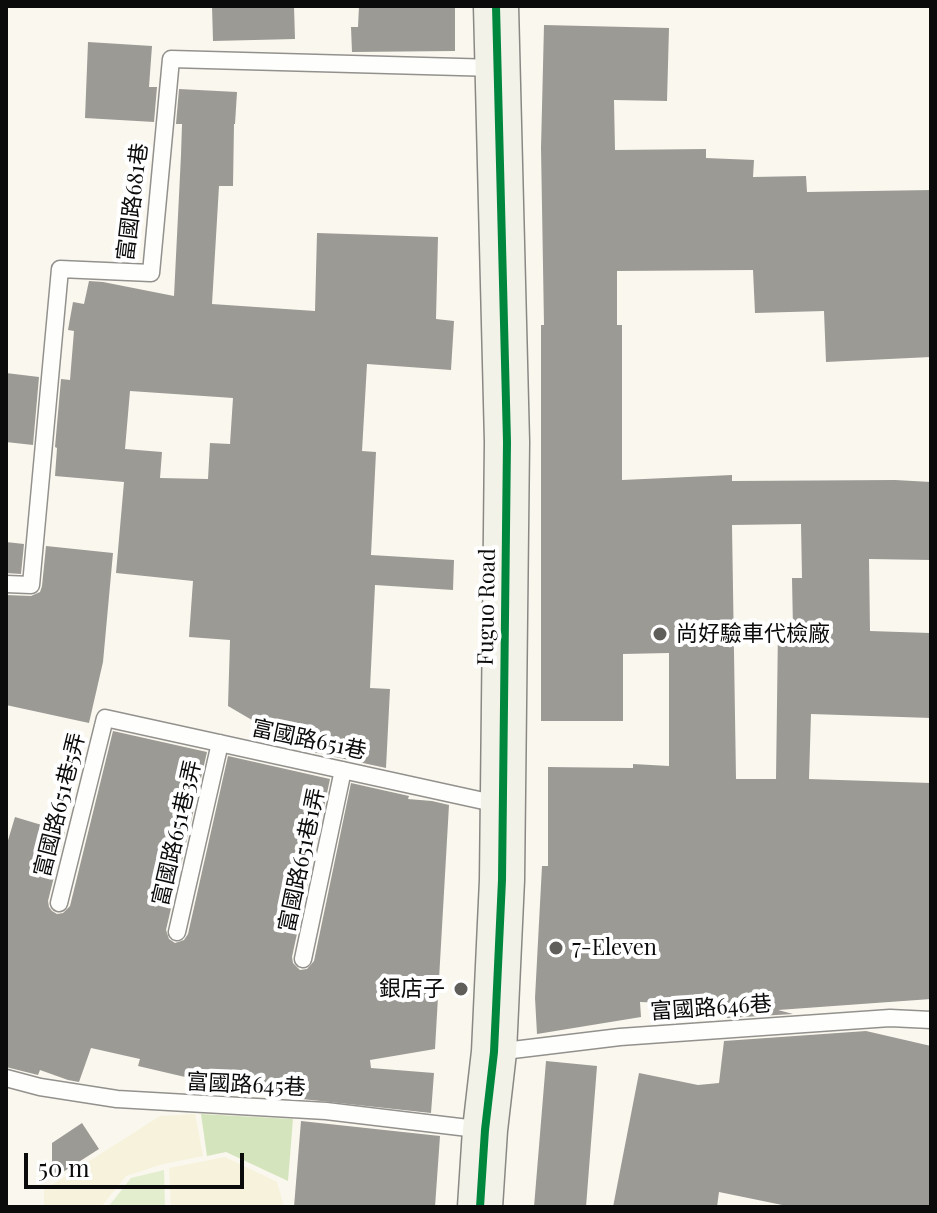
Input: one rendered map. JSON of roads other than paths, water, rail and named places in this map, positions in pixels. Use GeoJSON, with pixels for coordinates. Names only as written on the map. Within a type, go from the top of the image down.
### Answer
{"type":"FeatureCollection","features":[{"type":"Feature","properties":{"kind":"street","name":"Fuguo Road"},"geometry":{"type":"LineString","coordinates":[[480,1207],[494,1052],[503,805],[507,442],[496,6]]}},
{"type":"Feature","properties":{"kind":"lane","name":"富國路681巷"},"geometry":{"type":"LineString","coordinates":[[6,584],[31,585],[60,269],[151,273],[171,59],[498,68]]}},
{"type":"Feature","properties":{"kind":"lane","name":"富國路651巷"},"geometry":{"type":"LineString","coordinates":[[105,718],[503,805]]}},
{"type":"Feature","properties":{"kind":"lane","name":"富國路651巷5弄"},"geometry":{"type":"LineString","coordinates":[[59,903],[105,718]]}},
{"type":"Feature","properties":{"kind":"lane","name":"富國路651巷3弄"},"geometry":{"type":"LineString","coordinates":[[177,932],[220,743]]}},
{"type":"Feature","properties":{"kind":"lane","name":"富國路651巷1弄"},"geometry":{"type":"LineString","coordinates":[[303,959],[343,770]]}},
{"type":"Feature","properties":{"kind":"lane","name":"富國路646巷"},"geometry":{"type":"LineString","coordinates":[[494,1052],[620,1037],[890,1018],[931,1020]]}},
{"type":"Feature","properties":{"kind":"lane","name":"富國路645巷"},"geometry":{"type":"LineString","coordinates":[[6,1078],[40,1087],[117,1099],[326,1111],[485,1130]]}},
{"type":"Feature","properties":{"kind":"place","name":"尚好驗車代檢廠"},"geometry":{"type":"Point","coordinates":[660,634]}},
{"type":"Feature","properties":{"kind":"place","name":"7-Eleven"},"geometry":{"type":"Point","coordinates":[556,948]}},
{"type":"Feature","properties":{"kind":"place","name":"銀店子"},"geometry":{"type":"Point","coordinates":[461,989]}}]}
